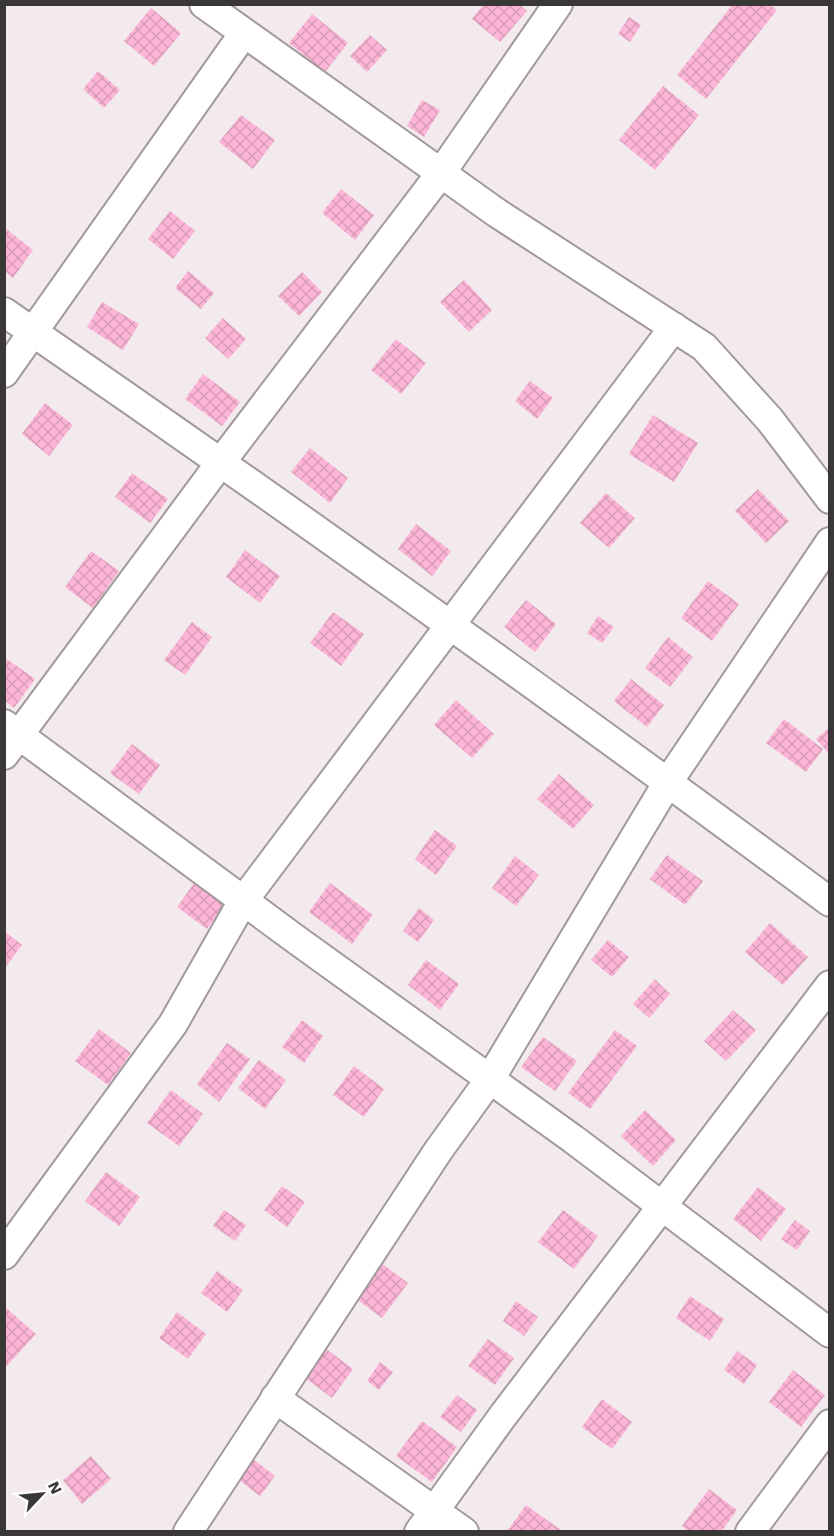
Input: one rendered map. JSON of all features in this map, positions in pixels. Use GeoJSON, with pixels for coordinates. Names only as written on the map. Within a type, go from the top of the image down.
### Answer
{"type":"FeatureCollection","features":[{"type":"Feature","properties":{"kind":"street"},"geometry":{"type":"LineString","coordinates":[[204,4],[497,213],[704,347],[770,420],[830,499]]}},
{"type":"Feature","properties":{"kind":"street"},"geometry":{"type":"LineString","coordinates":[[558,4],[441,173],[10,738],[243,901],[490,1079],[830,1333]]}},
{"type":"Feature","properties":{"kind":"street"},"geometry":{"type":"LineString","coordinates":[[4,373],[244,33]]}},
{"type":"Feature","properties":{"kind":"street"},"geometry":{"type":"LineString","coordinates":[[4,312],[450,624],[830,902]]}},
{"type":"Feature","properties":{"kind":"street"},"geometry":{"type":"LineString","coordinates":[[4,1255],[173,1024],[243,901],[674,327]]}},
{"type":"Feature","properties":{"kind":"street"},"geometry":{"type":"LineString","coordinates":[[188,1532],[438,1151],[490,1079],[668,782],[830,542]]}},
{"type":"Feature","properties":{"kind":"street"},"geometry":{"type":"LineString","coordinates":[[428,1520],[662,1206],[830,986]]}},
{"type":"Feature","properties":{"kind":"street"},"geometry":{"type":"LineString","coordinates":[[276,1398],[428,1520],[464,1532]]}},
{"type":"Feature","properties":{"kind":"street"},"geometry":{"type":"LineString","coordinates":[[750,1532],[830,1424]]}},
{"type":"Feature","properties":{"kind":"building"},"geometry":{"type":"Polygon","coordinates":[[[484,4],[519,4],[527,11],[500,42],[472,19],[484,4]]]}},
{"type":"Feature","properties":{"kind":"building"},"geometry":{"type":"Polygon","coordinates":[[[733,4],[769,4],[777,10],[706,99],[677,75],[733,4]]]}},
{"type":"Feature","properties":{"kind":"building"},"geometry":{"type":"Polygon","coordinates":[[[151,8],[181,33],[154,66],[124,41],[151,8]]]}},
{"type":"Feature","properties":{"kind":"building"},"geometry":{"type":"Polygon","coordinates":[[[312,14],[348,43],[325,72],[289,43],[312,14]]]}},
{"type":"Feature","properties":{"kind":"building"},"geometry":{"type":"Polygon","coordinates":[[[629,17],[641,25],[630,42],[618,34],[629,17]]]}},
{"type":"Feature","properties":{"kind":"building"},"geometry":{"type":"Polygon","coordinates":[[[370,35],[387,50],[367,72],[350,56],[370,35]]]}},
{"type":"Feature","properties":{"kind":"building"},"geometry":{"type":"Polygon","coordinates":[[[98,71],[120,90],[104,108],[83,89],[98,71]]]}},
{"type":"Feature","properties":{"kind":"building"},"geometry":{"type":"Polygon","coordinates":[[[663,86],[699,115],[655,170],[619,140],[663,86]]]}},
{"type":"Feature","properties":{"kind":"building"},"geometry":{"type":"Polygon","coordinates":[[[422,100],[440,110],[424,137],[407,126],[422,100]]]}},
{"type":"Feature","properties":{"kind":"building"},"geometry":{"type":"Polygon","coordinates":[[[241,115],[275,140],[253,169],[219,142],[241,115]]]}},
{"type":"Feature","properties":{"kind":"building"},"geometry":{"type":"Polygon","coordinates":[[[341,189],[374,215],[355,240],[322,213],[341,189]]]}},
{"type":"Feature","properties":{"kind":"building"},"geometry":{"type":"Polygon","coordinates":[[[170,211],[195,231],[173,259],[148,239],[170,211]]]}},
{"type":"Feature","properties":{"kind":"building"},"geometry":{"type":"Polygon","coordinates":[[[5,228],[33,250],[13,278],[5,271],[5,228]]]}},
{"type":"Feature","properties":{"kind":"building"},"geometry":{"type":"Polygon","coordinates":[[[188,271],[214,293],[201,309],[175,288],[188,271]]]}},
{"type":"Feature","properties":{"kind":"building"},"geometry":{"type":"Polygon","coordinates":[[[302,272],[322,292],[299,316],[278,296],[302,272]]]}},
{"type":"Feature","properties":{"kind":"building"},"geometry":{"type":"Polygon","coordinates":[[[464,280],[492,310],[469,332],[440,302],[464,280]]]}},
{"type":"Feature","properties":{"kind":"building"},"geometry":{"type":"Polygon","coordinates":[[[102,302],[139,324],[123,350],[87,327],[102,302]]]}},
{"type":"Feature","properties":{"kind":"building"},"geometry":{"type":"Polygon","coordinates":[[[223,318],[246,339],[228,359],[205,338],[223,318]]]}},
{"type":"Feature","properties":{"kind":"building"},"geometry":{"type":"Polygon","coordinates":[[[396,339],[426,363],[401,394],[371,370],[396,339]]]}},
{"type":"Feature","properties":{"kind":"building"},"geometry":{"type":"Polygon","coordinates":[[[203,374],[240,402],[222,426],[185,399],[203,374]]]}},
{"type":"Feature","properties":{"kind":"building"},"geometry":{"type":"Polygon","coordinates":[[[530,381],[553,398],[537,419],[515,401],[530,381]]]}},
{"type":"Feature","properties":{"kind":"building"},"geometry":{"type":"Polygon","coordinates":[[[45,403],[73,425],[49,456],[22,434],[45,403]]]}},
{"type":"Feature","properties":{"kind":"building"},"geometry":{"type":"Polygon","coordinates":[[[653,415],[698,443],[674,482],[629,454],[653,415]]]}},
{"type":"Feature","properties":{"kind":"building"},"geometry":{"type":"Polygon","coordinates":[[[310,448],[348,478],[330,503],[291,472],[310,448]]]}},
{"type":"Feature","properties":{"kind":"building"},"geometry":{"type":"Polygon","coordinates":[[[132,473],[168,499],[150,523],[115,497],[132,473]]]}},
{"type":"Feature","properties":{"kind":"building"},"geometry":{"type":"Polygon","coordinates":[[[758,489],[789,521],[766,543],[735,511],[758,489]]]}},
{"type":"Feature","properties":{"kind":"building"},"geometry":{"type":"Polygon","coordinates":[[[606,493],[635,518],[609,548],[580,523],[606,493]]]}},
{"type":"Feature","properties":{"kind":"building"},"geometry":{"type":"Polygon","coordinates":[[[416,524],[451,551],[432,576],[398,549],[416,524]]]}},
{"type":"Feature","properties":{"kind":"building"},"geometry":{"type":"Polygon","coordinates":[[[245,550],[280,576],[260,603],[226,577],[245,550]]]}},
{"type":"Feature","properties":{"kind":"building"},"geometry":{"type":"Polygon","coordinates":[[[91,551],[119,571],[93,608],[65,587],[91,551]]]}},
{"type":"Feature","properties":{"kind":"building"},"geometry":{"type":"Polygon","coordinates":[[[708,581],[739,604],[712,641],[681,618],[708,581]]]}},
{"type":"Feature","properties":{"kind":"building"},"geometry":{"type":"Polygon","coordinates":[[[526,600],[556,624],[535,652],[504,627],[526,600]]]}},
{"type":"Feature","properties":{"kind":"building"},"geometry":{"type":"Polygon","coordinates":[[[333,612],[364,634],[341,666],[310,643],[333,612]]]}},
{"type":"Feature","properties":{"kind":"building"},"geometry":{"type":"Polygon","coordinates":[[[598,616],[614,627],[602,643],[587,633],[598,616]]]}},
{"type":"Feature","properties":{"kind":"building"},"geometry":{"type":"Polygon","coordinates":[[[192,622],[212,637],[185,675],[164,660],[192,622]]]}},
{"type":"Feature","properties":{"kind":"building"},"geometry":{"type":"Polygon","coordinates":[[[668,637],[693,657],[670,687],[645,668],[668,637]]]}},
{"type":"Feature","properties":{"kind":"building"},"geometry":{"type":"Polygon","coordinates":[[[4,657],[35,679],[14,708],[4,700],[4,657]]]}},
{"type":"Feature","properties":{"kind":"building"},"geometry":{"type":"Polygon","coordinates":[[[631,679],[664,705],[647,727],[614,701],[631,679]]]}},
{"type":"Feature","properties":{"kind":"building"},"geometry":{"type":"Polygon","coordinates":[[[456,700],[494,734],[472,758],[434,725],[456,700]]]}},
{"type":"Feature","properties":{"kind":"building"},"geometry":{"type":"Polygon","coordinates":[[[784,719],[823,749],[806,772],[766,743],[784,719]]]}},
{"type":"Feature","properties":{"kind":"building"},"geometry":{"type":"Polygon","coordinates":[[[830,727],[830,755],[816,739],[830,727]]]}},
{"type":"Feature","properties":{"kind":"building"},"geometry":{"type":"Polygon","coordinates":[[[132,744],[160,765],[139,794],[110,773],[132,744]]]}},
{"type":"Feature","properties":{"kind":"building"},"geometry":{"type":"Polygon","coordinates":[[[559,774],[594,805],[573,829],[537,799],[559,774]]]}},
{"type":"Feature","properties":{"kind":"building"},"geometry":{"type":"Polygon","coordinates":[[[435,830],[457,846],[436,875],[415,859],[435,830]]]}},
{"type":"Feature","properties":{"kind":"building"},"geometry":{"type":"Polygon","coordinates":[[[667,855],[703,881],[685,905],[650,879],[667,855]]]}},
{"type":"Feature","properties":{"kind":"building"},"geometry":{"type":"Polygon","coordinates":[[[515,856],[539,875],[516,906],[492,888],[515,856]]]}},
{"type":"Feature","properties":{"kind":"building"},"geometry":{"type":"Polygon","coordinates":[[[197,879],[227,901],[207,929],[177,907],[197,879]]]}},
{"type":"Feature","properties":{"kind":"building"},"geometry":{"type":"Polygon","coordinates":[[[330,883],[373,915],[352,944],[309,912],[330,883]]]}},
{"type":"Feature","properties":{"kind":"building"},"geometry":{"type":"Polygon","coordinates":[[[419,908],[434,920],[418,942],[403,931],[419,908]]]}},
{"type":"Feature","properties":{"kind":"building"},"geometry":{"type":"Polygon","coordinates":[[[770,923],[808,957],[783,985],[745,952],[770,923]]]}},
{"type":"Feature","properties":{"kind":"building"},"geometry":{"type":"Polygon","coordinates":[[[4,931],[22,945],[4,969],[4,931]]]}},
{"type":"Feature","properties":{"kind":"building"},"geometry":{"type":"Polygon","coordinates":[[[608,940],[629,957],[612,977],[591,960],[608,940]]]}},
{"type":"Feature","properties":{"kind":"building"},"geometry":{"type":"Polygon","coordinates":[[[426,960],[459,984],[440,1010],[408,985],[426,960]]]}},
{"type":"Feature","properties":{"kind":"building"},"geometry":{"type":"Polygon","coordinates":[[[655,979],[670,994],[649,1018],[633,1004],[655,979]]]}},
{"type":"Feature","properties":{"kind":"building"},"geometry":{"type":"Polygon","coordinates":[[[733,1010],[756,1030],[726,1061],[704,1041],[733,1010]]]}},
{"type":"Feature","properties":{"kind":"building"},"geometry":{"type":"Polygon","coordinates":[[[302,1020],[323,1036],[304,1063],[282,1047],[302,1020]]]}},
{"type":"Feature","properties":{"kind":"building"},"geometry":{"type":"Polygon","coordinates":[[[99,1029],[131,1053],[108,1085],[75,1061],[99,1029]]]}},
{"type":"Feature","properties":{"kind":"building"},"geometry":{"type":"Polygon","coordinates":[[[615,1030],[637,1046],[590,1109],[568,1093],[615,1030]]]}},
{"type":"Feature","properties":{"kind":"building"},"geometry":{"type":"Polygon","coordinates":[[[543,1037],[577,1061],[555,1091],[521,1067],[543,1037]]]}},
{"type":"Feature","properties":{"kind":"building"},"geometry":{"type":"Polygon","coordinates":[[[227,1043],[250,1059],[219,1102],[197,1084],[227,1043]]]}},
{"type":"Feature","properties":{"kind":"building"},"geometry":{"type":"Polygon","coordinates":[[[259,1060],[286,1080],[265,1109],[238,1088],[259,1060]]]}},
{"type":"Feature","properties":{"kind":"building"},"geometry":{"type":"Polygon","coordinates":[[[354,1066],[384,1089],[364,1117],[333,1095],[354,1066]]]}},
{"type":"Feature","properties":{"kind":"building"},"geometry":{"type":"Polygon","coordinates":[[[171,1090],[203,1114],[179,1146],[147,1123],[171,1090]]]}},
{"type":"Feature","properties":{"kind":"building"},"geometry":{"type":"Polygon","coordinates":[[[645,1110],[676,1140],[653,1166],[621,1136],[645,1110]]]}},
{"type":"Feature","properties":{"kind":"building"},"geometry":{"type":"Polygon","coordinates":[[[106,1172],[140,1197],[119,1226],[85,1201],[106,1172]]]}},
{"type":"Feature","properties":{"kind":"building"},"geometry":{"type":"Polygon","coordinates":[[[282,1186],[305,1202],[287,1227],[264,1210],[282,1186]]]}},
{"type":"Feature","properties":{"kind":"building"},"geometry":{"type":"Polygon","coordinates":[[[758,1187],[786,1209],[761,1241],[733,1219],[758,1187]]]}},
{"type":"Feature","properties":{"kind":"building"},"geometry":{"type":"Polygon","coordinates":[[[224,1210],[246,1225],[235,1241],[213,1226],[224,1210]]]}},
{"type":"Feature","properties":{"kind":"building"},"geometry":{"type":"Polygon","coordinates":[[[563,1210],[598,1236],[574,1269],[538,1242],[563,1210]]]}},
{"type":"Feature","properties":{"kind":"building"},"geometry":{"type":"Polygon","coordinates":[[[795,1220],[810,1231],[797,1250],[781,1239],[795,1220]]]}},
{"type":"Feature","properties":{"kind":"building"},"geometry":{"type":"Polygon","coordinates":[[[381,1263],[408,1283],[382,1318],[355,1298],[381,1263]]]}},
{"type":"Feature","properties":{"kind":"building"},"geometry":{"type":"Polygon","coordinates":[[[217,1271],[243,1290],[227,1312],[201,1293],[217,1271]]]}},
{"type":"Feature","properties":{"kind":"building"},"geometry":{"type":"Polygon","coordinates":[[[690,1296],[724,1319],[710,1341],[676,1318],[690,1296]]]}},
{"type":"Feature","properties":{"kind":"building"},"geometry":{"type":"Polygon","coordinates":[[[516,1301],[538,1317],[524,1336],[503,1321],[516,1301]]]}},
{"type":"Feature","properties":{"kind":"building"},"geometry":{"type":"Polygon","coordinates":[[[4,1308],[36,1334],[4,1369],[4,1308]]]}},
{"type":"Feature","properties":{"kind":"building"},"geometry":{"type":"Polygon","coordinates":[[[177,1312],[206,1334],[188,1359],[159,1338],[177,1312]]]}},
{"type":"Feature","properties":{"kind":"building"},"geometry":{"type":"Polygon","coordinates":[[[488,1339],[514,1358],[495,1385],[468,1366],[488,1339]]]}},
{"type":"Feature","properties":{"kind":"building"},"geometry":{"type":"Polygon","coordinates":[[[321,1345],[353,1369],[332,1398],[300,1374],[321,1345]]]}},
{"type":"Feature","properties":{"kind":"building"},"geometry":{"type":"Polygon","coordinates":[[[737,1351],[757,1365],[744,1384],[724,1370],[737,1351]]]}},
{"type":"Feature","properties":{"kind":"building"},"geometry":{"type":"Polygon","coordinates":[[[380,1362],[393,1372],[379,1390],[367,1381],[380,1362]]]}},
{"type":"Feature","properties":{"kind":"building"},"geometry":{"type":"Polygon","coordinates":[[[793,1370],[825,1395],[801,1427],[769,1402],[793,1370]]]}},
{"type":"Feature","properties":{"kind":"building"},"geometry":{"type":"Polygon","coordinates":[[[457,1395],[477,1410],[461,1432],[440,1417],[457,1395]]]}},
{"type":"Feature","properties":{"kind":"building"},"geometry":{"type":"Polygon","coordinates":[[[602,1399],[632,1422],[612,1449],[582,1427],[602,1399]]]}},
{"type":"Feature","properties":{"kind":"building"},"geometry":{"type":"Polygon","coordinates":[[[422,1421],[457,1447],[432,1482],[396,1456],[422,1421]]]}},
{"type":"Feature","properties":{"kind":"building"},"geometry":{"type":"Polygon","coordinates":[[[91,1456],[111,1479],[82,1504],[63,1480],[91,1456]]]}},
{"type":"Feature","properties":{"kind":"building"},"geometry":{"type":"Polygon","coordinates":[[[249,1456],[275,1476],[260,1496],[234,1476],[249,1456]]]}},
{"type":"Feature","properties":{"kind":"building"},"geometry":{"type":"Polygon","coordinates":[[[709,1489],[737,1510],[721,1532],[689,1532],[682,1526],[709,1489]]]}},
{"type":"Feature","properties":{"kind":"building"},"geometry":{"type":"Polygon","coordinates":[[[526,1505],[561,1530],[559,1532],[508,1530],[526,1505]]]}}]}
